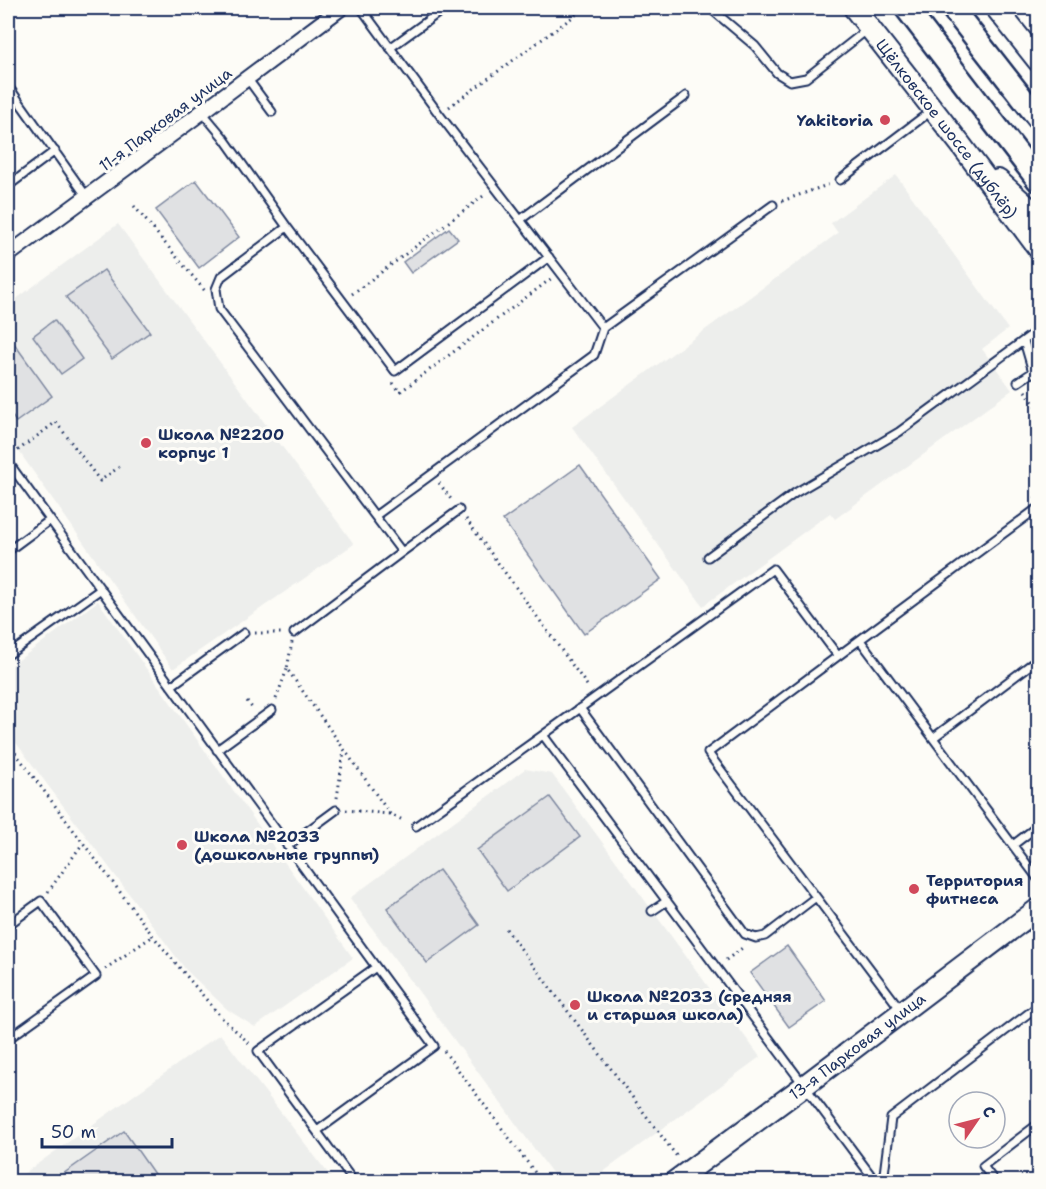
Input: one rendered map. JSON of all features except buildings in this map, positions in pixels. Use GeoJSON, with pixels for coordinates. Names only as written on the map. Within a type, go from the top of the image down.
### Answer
{"type":"FeatureCollection","features":[{"type":"Feature","properties":{"kind":"main road"},"geometry":{"type":"LineString","coordinates":[[906,8],[1038,180]]}},
{"type":"Feature","properties":{"kind":"main road"},"geometry":{"type":"LineString","coordinates":[[952,8],[1038,118]]}},
{"type":"Feature","properties":{"kind":"street","name":"11-я Парковая улица"},"geometry":{"type":"LineString","coordinates":[[8,255],[341,8]]}},
{"type":"Feature","properties":{"kind":"street","name":"Щёлковское шоссе (дублёр)"},"geometry":{"type":"LineString","coordinates":[[854,8],[1038,248]]}},
{"type":"Feature","properties":{"kind":"street"},"geometry":{"type":"LineString","coordinates":[[996,8],[1038,61]]}},
{"type":"Feature","properties":{"kind":"street"},"geometry":{"type":"LineString","coordinates":[[961,146],[1038,216]]}},
{"type":"Feature","properties":{"kind":"street","name":"13-я Парковая улица"},"geometry":{"type":"LineString","coordinates":[[674,1182],[1038,909]]}},
{"type":"Feature","properties":{"kind":"lane"},"geometry":{"type":"LineString","coordinates":[[362,8],[439,114],[603,328]]}},
{"type":"Feature","properties":{"kind":"lane"},"geometry":{"type":"LineString","coordinates":[[390,48],[445,8]]}},
{"type":"Feature","properties":{"kind":"lane"},"geometry":{"type":"LineString","coordinates":[[711,8],[755,46],[777,73],[790,81],[806,78],[870,28]]}},
{"type":"Feature","properties":{"kind":"lane"},"geometry":{"type":"LineString","coordinates":[[247,78],[272,112]]}},
{"type":"Feature","properties":{"kind":"lane"},"geometry":{"type":"LineString","coordinates":[[8,86],[87,197]]}},
{"type":"Feature","properties":{"kind":"lane"},"geometry":{"type":"LineString","coordinates":[[520,220],[686,96]]}},
{"type":"Feature","properties":{"kind":"lane"},"geometry":{"type":"LineString","coordinates":[[840,180],[933,110]]}},
{"type":"Feature","properties":{"kind":"lane"},"geometry":{"type":"LineString","coordinates":[[202,112],[223,137],[395,371],[549,257]]}},
{"type":"Feature","properties":{"kind":"lane"},"geometry":{"type":"LineString","coordinates":[[41,133],[46,125]]}},
{"type":"Feature","properties":{"kind":"lane"},"geometry":{"type":"LineString","coordinates":[[8,186],[55,151]]}},
{"type":"Feature","properties":{"kind":"lane"},"geometry":{"type":"LineString","coordinates":[[375,516],[594,356],[603,328],[773,205]]}},
{"type":"Feature","properties":{"kind":"lane"},"geometry":{"type":"LineString","coordinates":[[287,227],[221,277],[216,289],[219,309],[402,552]]}},
{"type":"Feature","properties":{"kind":"lane"},"geometry":{"type":"LineString","coordinates":[[708,557],[795,493],[899,432],[1038,330]]}},
{"type":"Feature","properties":{"kind":"lane"},"geometry":{"type":"LineString","coordinates":[[1018,382],[1033,372],[1024,341]]}},
{"type":"Feature","properties":{"kind":"lane"},"geometry":{"type":"LineString","coordinates":[[8,462],[434,1046],[317,1131]]}},
{"type":"Feature","properties":{"kind":"lane"},"geometry":{"type":"LineString","coordinates":[[294,633],[459,510]]}},
{"type":"Feature","properties":{"kind":"lane"},"geometry":{"type":"LineString","coordinates":[[902,1012],[708,753],[1035,510]]}},
{"type":"Feature","properties":{"kind":"lane"},"geometry":{"type":"LineString","coordinates":[[8,551],[50,520]]}},
{"type":"Feature","properties":{"kind":"lane"},"geometry":{"type":"LineString","coordinates":[[416,826],[774,570],[838,656]]}},
{"type":"Feature","properties":{"kind":"lane"},"geometry":{"type":"LineString","coordinates":[[8,655],[101,589]]}},
{"type":"Feature","properties":{"kind":"lane"},"geometry":{"type":"LineString","coordinates":[[171,686],[244,633]]}},
{"type":"Feature","properties":{"kind":"lane"},"geometry":{"type":"LineString","coordinates":[[860,640],[1038,879]]}},
{"type":"Feature","properties":{"kind":"lane"},"geometry":{"type":"LineString","coordinates":[[933,738],[1038,659]]}},
{"type":"Feature","properties":{"kind":"lane"},"geometry":{"type":"LineString","coordinates":[[580,708],[745,934],[756,938],[765,936],[816,897]]}},
{"type":"Feature","properties":{"kind":"lane"},"geometry":{"type":"LineString","coordinates":[[217,750],[272,710]]}},
{"type":"Feature","properties":{"kind":"lane"},"geometry":{"type":"LineString","coordinates":[[543,735],[876,1182]]}},
{"type":"Feature","properties":{"kind":"lane"},"geometry":{"type":"LineString","coordinates":[[287,846],[336,810]]}},
{"type":"Feature","properties":{"kind":"lane"},"geometry":{"type":"LineString","coordinates":[[1013,845],[1038,825]]}},
{"type":"Feature","properties":{"kind":"lane"},"geometry":{"type":"LineString","coordinates":[[8,924],[41,901],[96,976],[8,1039]]}},
{"type":"Feature","properties":{"kind":"lane"},"geometry":{"type":"LineString","coordinates":[[652,911],[667,901]]}},
{"type":"Feature","properties":{"kind":"lane"},"geometry":{"type":"LineString","coordinates":[[354,1182],[258,1051],[376,967]]}},
{"type":"Feature","properties":{"kind":"lane"},"geometry":{"type":"LineString","coordinates":[[883,1182],[891,1118],[1038,1006]]}},
{"type":"Feature","properties":{"kind":"lane"},"geometry":{"type":"LineString","coordinates":[[995,1182],[984,1166],[1038,1124]]}},
{"type":"Feature","properties":{"kind":"path"},"geometry":{"type":"LineString","coordinates":[[439,114],[585,8]]}},
{"type":"Feature","properties":{"kind":"path"},"geometry":{"type":"LineString","coordinates":[[773,205],[840,180]]}},
{"type":"Feature","properties":{"kind":"path"},"geometry":{"type":"LineString","coordinates":[[343,301],[495,187]]}},
{"type":"Feature","properties":{"kind":"path"},"geometry":{"type":"LineString","coordinates":[[134,206],[219,309]]}},
{"type":"Feature","properties":{"kind":"path"},"geometry":{"type":"LineString","coordinates":[[393,382],[400,392],[560,272]]}},
{"type":"Feature","properties":{"kind":"path"},"geometry":{"type":"LineString","coordinates":[[1018,382],[1038,409]]}},
{"type":"Feature","properties":{"kind":"path"},"geometry":{"type":"LineString","coordinates":[[12,455],[56,422],[100,481],[119,466]]}},
{"type":"Feature","properties":{"kind":"path"},"geometry":{"type":"LineString","coordinates":[[433,474],[595,697]]}},
{"type":"Feature","properties":{"kind":"path"},"geometry":{"type":"LineString","coordinates":[[244,633],[294,633],[287,669],[272,710]]}},
{"type":"Feature","properties":{"kind":"path"},"geometry":{"type":"LineString","coordinates":[[287,669],[390,814]]}},
{"type":"Feature","properties":{"kind":"path"},"geometry":{"type":"LineString","coordinates":[[8,743],[153,936],[220,1016],[258,1051]]}},
{"type":"Feature","properties":{"kind":"path"},"geometry":{"type":"LineString","coordinates":[[344,750],[336,810],[390,814],[416,826]]}},
{"type":"Feature","properties":{"kind":"path"},"geometry":{"type":"LineString","coordinates":[[41,901],[83,843]]}},
{"type":"Feature","properties":{"kind":"path"},"geometry":{"type":"LineString","coordinates":[[506,929],[667,1144]]}},
{"type":"Feature","properties":{"kind":"path"},"geometry":{"type":"LineString","coordinates":[[96,976],[153,936]]}},
{"type":"Feature","properties":{"kind":"path"},"geometry":{"type":"LineString","coordinates":[[716,967],[756,938]]}},
{"type":"Feature","properties":{"kind":"path"},"geometry":{"type":"LineString","coordinates":[[434,1046],[440,1045],[542,1182]]}},
{"type":"Feature","properties":{"kind":"shaded area"},"geometry":{"type":"Polygon","coordinates":[[[896,175],[1008,329],[982,349],[1012,390],[835,519],[830,513],[703,606],[572,427],[838,233],[831,223],[896,175]]]}},
{"type":"Feature","properties":{"kind":"shaded area"},"geometry":{"type":"Polygon","coordinates":[[[196,180],[239,237],[199,268],[156,210],[196,180]]]}},
{"type":"Feature","properties":{"kind":"shaded area","name":"Школа №2200 корпус 1"},"geometry":{"type":"Polygon","coordinates":[[[118,224],[354,544],[173,669],[8,436],[8,305],[118,224]]]}},
{"type":"Feature","properties":{"kind":"shaded area"},"geometry":{"type":"Polygon","coordinates":[[[449,228],[458,239],[411,273],[403,262],[449,228]]]}},
{"type":"Feature","properties":{"kind":"shaded area"},"geometry":{"type":"Polygon","coordinates":[[[104,270],[150,332],[112,359],[66,297],[104,270]]]}},
{"type":"Feature","properties":{"kind":"shaded area"},"geometry":{"type":"Polygon","coordinates":[[[54,320],[82,359],[61,374],[33,336],[54,320]]]}},
{"type":"Feature","properties":{"kind":"shaded area"},"geometry":{"type":"Polygon","coordinates":[[[13,342],[52,396],[16,422],[8,410],[8,346],[13,342]]]}},
{"type":"Feature","properties":{"kind":"shaded area"},"geometry":{"type":"Polygon","coordinates":[[[580,465],[661,579],[584,634],[503,520],[580,465]]]}},
{"type":"Feature","properties":{"kind":"shaded area","name":"Школа №2033 (дошкольные группы)"},"geometry":{"type":"Polygon","coordinates":[[[98,601],[353,958],[255,1027],[228,1010],[186,970],[8,732],[8,668],[98,601]]]}},
{"type":"Feature","properties":{"kind":"shaded area","name":"Школа №2033 (средняя и старшая школа)"},"geometry":{"type":"Polygon","coordinates":[[[525,769],[552,774],[760,1057],[591,1181],[558,1181],[350,898],[525,769]]]}},
{"type":"Feature","properties":{"kind":"shaded area"},"geometry":{"type":"Polygon","coordinates":[[[550,797],[580,837],[507,891],[477,850],[550,797]]]}},
{"type":"Feature","properties":{"kind":"shaded area"},"geometry":{"type":"Polygon","coordinates":[[[439,870],[479,925],[427,963],[387,908],[439,870]]]}},
{"type":"Feature","properties":{"kind":"shaded area"},"geometry":{"type":"Polygon","coordinates":[[[787,946],[826,1001],[789,1027],[750,973],[787,946]]]}},
{"type":"Feature","properties":{"kind":"shaded area"},"geometry":{"type":"Polygon","coordinates":[[[220,1034],[334,1181],[12,1182],[220,1034]]]}},
{"type":"Feature","properties":{"kind":"shaded area"},"geometry":{"type":"Polygon","coordinates":[[[124,1131],[159,1181],[53,1181],[124,1131]]]}},
{"type":"Feature","properties":{"kind":"place","name":"Yakitoria"},"geometry":{"type":"Point","coordinates":[885,120]}},
{"type":"Feature","properties":{"kind":"place","name":"Школа №2200 корпус 1"},"geometry":{"type":"Point","coordinates":[146,443]}},
{"type":"Feature","properties":{"kind":"place","name":"Школа №2033 (дошкольные группы)"},"geometry":{"type":"Point","coordinates":[182,845]}},
{"type":"Feature","properties":{"kind":"place","name":"Территория фитнеса"},"geometry":{"type":"Point","coordinates":[914,889]}},
{"type":"Feature","properties":{"kind":"place","name":"Школа №2033 (средняя и старшая школа)"},"geometry":{"type":"Point","coordinates":[575,1005]}}]}
